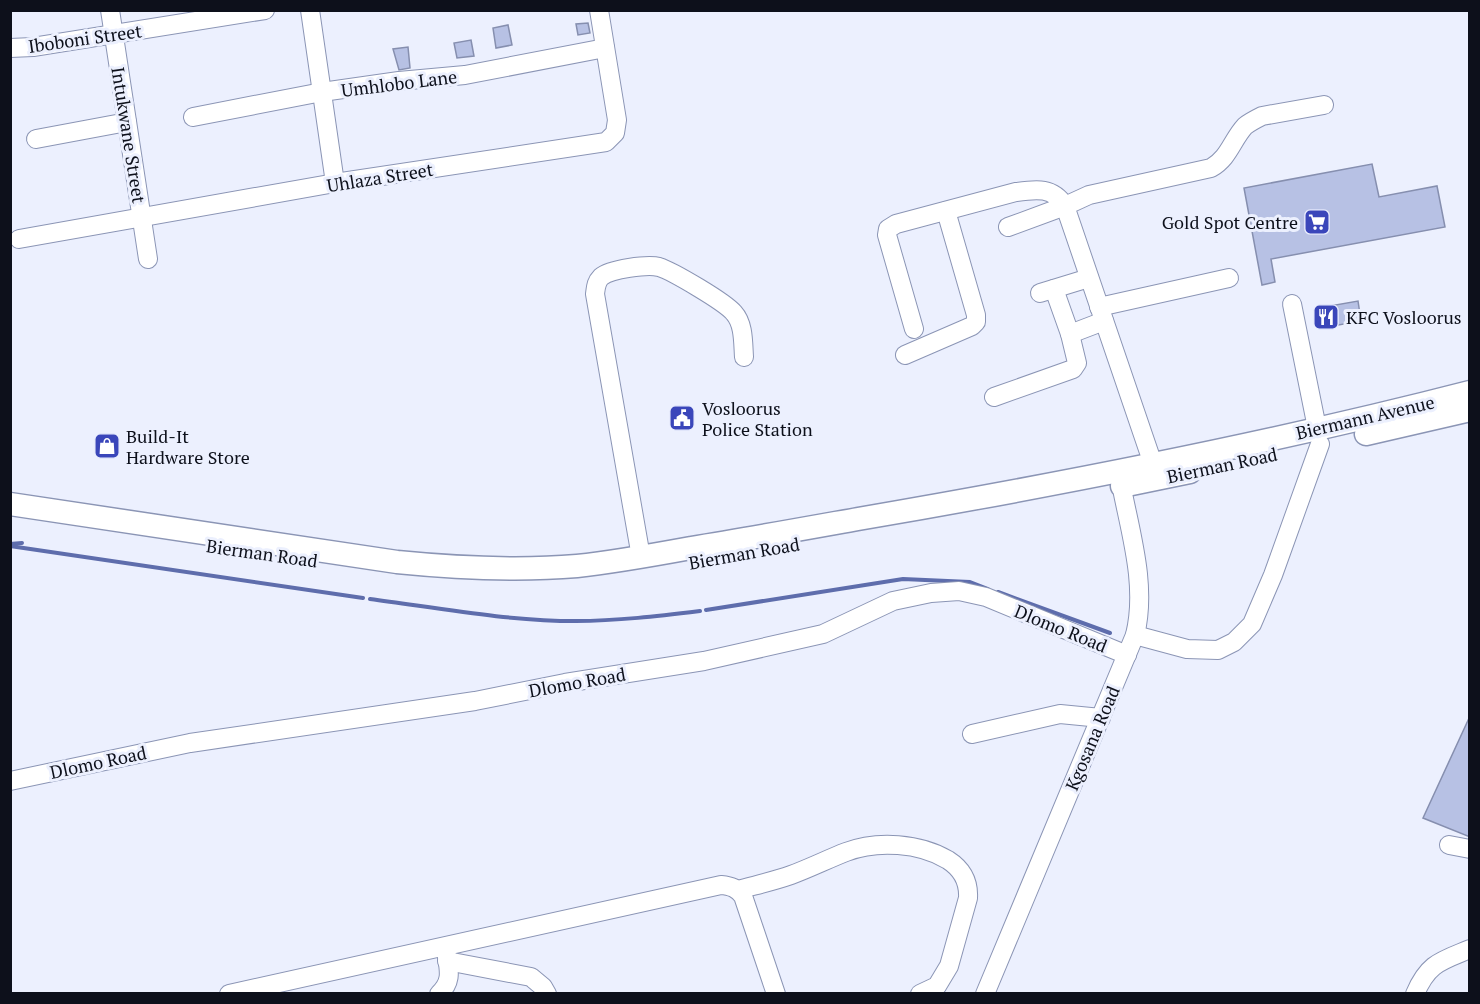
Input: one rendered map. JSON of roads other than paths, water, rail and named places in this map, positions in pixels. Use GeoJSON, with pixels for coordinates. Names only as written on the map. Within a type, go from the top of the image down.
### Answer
{"type":"FeatureCollection","features":[{"type":"Feature","properties":{"kind":"main road","name":"Biermann Avenue"},"geometry":{"type":"LineString","coordinates":[[1120,479],[1153,464],[1319,436],[1376,416],[1470,392]]}},
{"type":"Feature","properties":{"kind":"main road","name":"Bierman Road"},"geometry":{"type":"LineString","coordinates":[[16,520],[441,579],[503,582],[549,581],[600,577],[645,570],[1120,479],[1319,436],[1470,410]]}},
{"type":"Feature","properties":{"kind":"main road","name":"Bierman Road"},"geometry":{"type":"LineString","coordinates":[[10,504],[386,560],[455,568],[517,569],[578,566],[641,557],[909,510],[1120,479]]}},
{"type":"Feature","properties":{"kind":"street","name":"Intukwane Street"},"geometry":{"type":"LineString","coordinates":[[111,10],[148,259]]}},
{"type":"Feature","properties":{"kind":"street","name":"Iboboni Street"},"geometry":{"type":"LineString","coordinates":[[10,48],[33,47],[226,14],[266,10]]}},
{"type":"Feature","properties":{"kind":"street"},"geometry":{"type":"LineString","coordinates":[[310,10],[335,183]]}},
{"type":"Feature","properties":{"kind":"street","name":"Uhlaza Street"},"geometry":{"type":"LineString","coordinates":[[19,239],[335,183],[606,142],[615,133],[617,120],[599,10]]}},
{"type":"Feature","properties":{"kind":"street","name":"Umhlobo Lane"},"geometry":{"type":"LineString","coordinates":[[193,117],[322,92],[399,81],[465,75],[605,48]]}},
{"type":"Feature","properties":{"kind":"street"},"geometry":{"type":"LineString","coordinates":[[1008,227],[1098,193],[1211,168],[1225,158],[1241,131],[1254,120],[1262,116],[1324,105]]}},
{"type":"Feature","properties":{"kind":"street"},"geometry":{"type":"LineString","coordinates":[[36,139],[127,122]]}},
{"type":"Feature","properties":{"kind":"street"},"geometry":{"type":"LineString","coordinates":[[914,329],[887,235],[888,229],[896,224],[1016,192],[1034,189],[1059,196],[1065,206],[1153,464]]}},
{"type":"Feature","properties":{"kind":"street"},"geometry":{"type":"LineString","coordinates":[[905,355],[972,326],[976,322],[976,315],[946,211]]}},
{"type":"Feature","properties":{"kind":"street"},"geometry":{"type":"LineString","coordinates":[[641,557],[595,294],[596,284],[602,276],[642,266],[661,268],[670,272],[733,312],[741,328],[744,357]]}},
{"type":"Feature","properties":{"kind":"street"},"geometry":{"type":"LineString","coordinates":[[1070,334],[1102,314],[1229,278]]}},
{"type":"Feature","properties":{"kind":"street"},"geometry":{"type":"LineString","coordinates":[[994,397],[1072,369],[1077,363],[1070,334],[1047,291],[1089,279]]}},
{"type":"Feature","properties":{"kind":"street"},"geometry":{"type":"LineString","coordinates":[[1135,635],[1186,649],[1218,650],[1234,642],[1252,624],[1274,575],[1319,436],[1292,304]]}},
{"type":"Feature","properties":{"kind":"street","name":"Kgosana Road"},"geometry":{"type":"LineString","coordinates":[[985,993],[1135,635],[1140,612],[1140,583],[1120,479]]}},
{"type":"Feature","properties":{"kind":"street","name":"Dlomo Road"},"geometry":{"type":"LineString","coordinates":[[10,781],[224,737],[475,702],[565,683],[704,661],[823,634],[893,601],[937,592],[959,591],[986,597],[1127,655]]}},
{"type":"Feature","properties":{"kind":"street"},"geometry":{"type":"LineString","coordinates":[[972,734],[1059,714],[1101,718]]}},
{"type":"Feature","properties":{"kind":"street"},"geometry":{"type":"LineString","coordinates":[[738,890],[788,876],[848,851],[869,846],[890,845],[914,848],[945,858],[961,869],[968,890],[968,898],[949,966],[937,986],[920,993]]}},
{"type":"Feature","properties":{"kind":"street"},"geometry":{"type":"LineString","coordinates":[[1449,845],[1470,849]]}},
{"type":"Feature","properties":{"kind":"street"},"geometry":{"type":"LineString","coordinates":[[229,993],[446,953],[709,886],[721,885],[732,886],[738,890],[748,905],[776,993]]}},
{"type":"Feature","properties":{"kind":"street"},"geometry":{"type":"LineString","coordinates":[[1415,993],[1427,970],[1441,961],[1470,949]]}},
{"type":"Feature","properties":{"kind":"street"},"geometry":{"type":"LineString","coordinates":[[439,993],[448,982],[446,953]]}},
{"type":"Feature","properties":{"kind":"street"},"geometry":{"type":"LineString","coordinates":[[446,953],[531,977],[548,993]]}},
{"type":"Feature","properties":{"kind":"waterway"},"geometry":{"type":"LineString","coordinates":[[10,544],[22,543]]}},
{"type":"Feature","properties":{"kind":"waterway"},"geometry":{"type":"LineString","coordinates":[[10,546],[363,598]]}},
{"type":"Feature","properties":{"kind":"waterway"},"geometry":{"type":"LineString","coordinates":[[706,610],[903,579],[970,582],[988,589]]}},
{"type":"Feature","properties":{"kind":"waterway"},"geometry":{"type":"LineString","coordinates":[[998,592],[1110,633]]}},
{"type":"Feature","properties":{"kind":"waterway"},"geometry":{"type":"LineString","coordinates":[[370,599],[524,619],[576,621],[700,611]]}},
{"type":"Feature","properties":{"kind":"place","name":"Gold Spot Centre"},"geometry":{"type":"Point","coordinates":[1317,222]}},
{"type":"Feature","properties":{"kind":"place","name":"KFC Vosloorus"},"geometry":{"type":"Point","coordinates":[1326,317]}},
{"type":"Feature","properties":{"kind":"place","name":"Vosloorus Police Station"},"geometry":{"type":"Point","coordinates":[682,418]}},
{"type":"Feature","properties":{"kind":"place","name":"Build-It Hardware Store"},"geometry":{"type":"Point","coordinates":[107,446]}}]}
